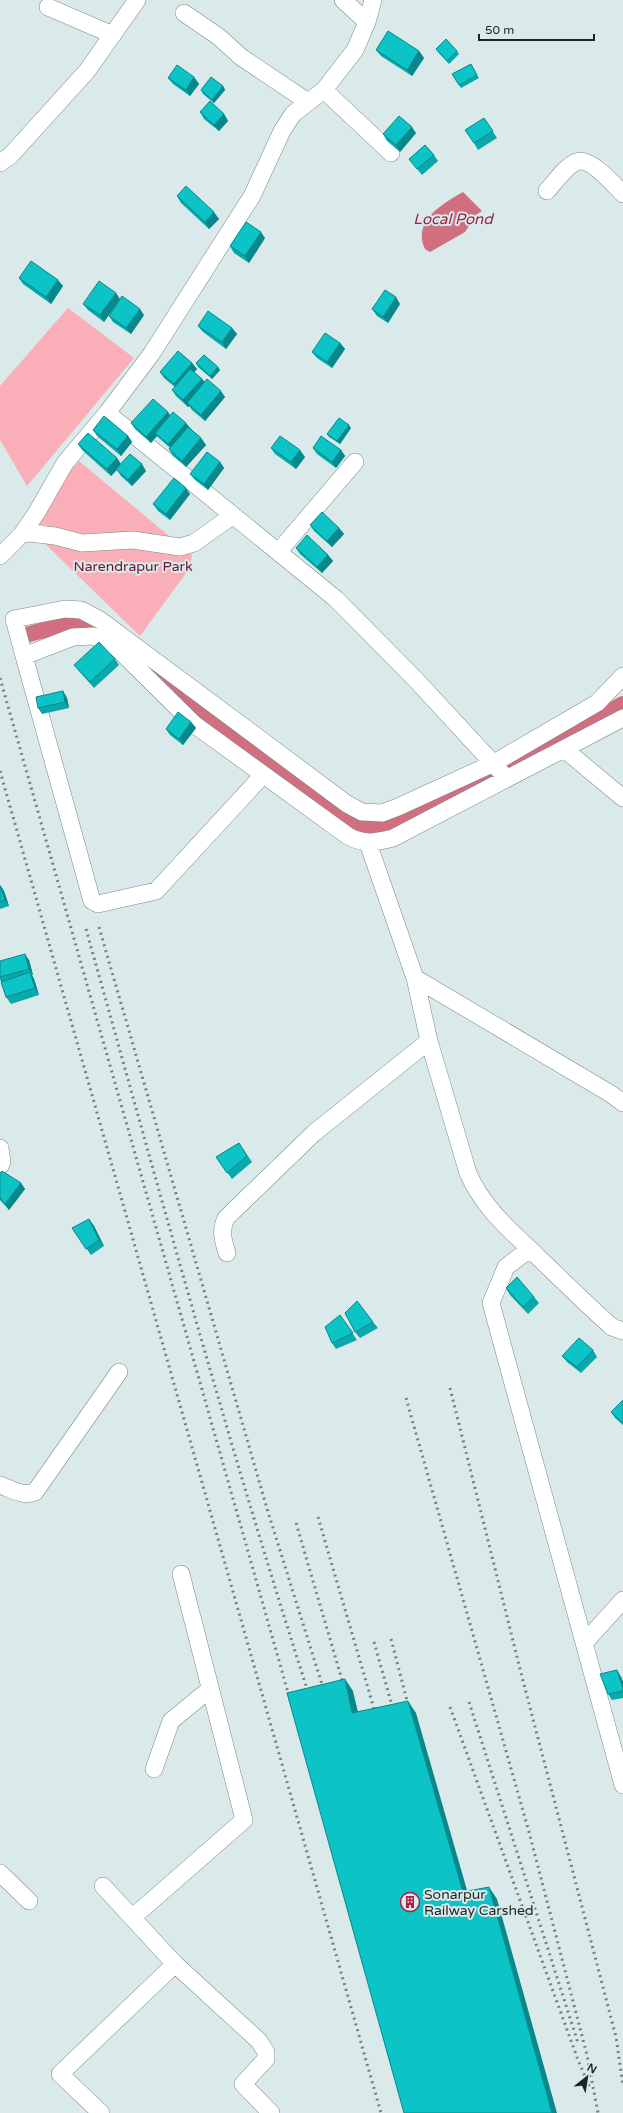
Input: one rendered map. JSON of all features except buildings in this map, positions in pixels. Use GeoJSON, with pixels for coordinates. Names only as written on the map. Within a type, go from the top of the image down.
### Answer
{"type":"FeatureCollection","features":[{"type":"Feature","properties":{"kind":"street"},"geometry":{"type":"LineString","coordinates":[[0,163],[10,156],[87,71],[137,0]]}},
{"type":"Feature","properties":{"kind":"street"},"geometry":{"type":"LineString","coordinates":[[343,0],[367,22]]}},
{"type":"Feature","properties":{"kind":"street"},"geometry":{"type":"LineString","coordinates":[[0,556],[22,534],[37,512],[65,463],[107,413],[152,353],[252,196],[282,131],[293,114],[324,90],[354,50],[367,22],[373,0]]}},
{"type":"Feature","properties":{"kind":"street"},"geometry":{"type":"LineString","coordinates":[[48,7],[113,35]]}},
{"type":"Feature","properties":{"kind":"street"},"geometry":{"type":"LineString","coordinates":[[184,13],[219,37],[241,57],[308,102]]}},
{"type":"Feature","properties":{"kind":"street"},"geometry":{"type":"LineString","coordinates":[[324,90],[391,152]]}},
{"type":"Feature","properties":{"kind":"street"},"geometry":{"type":"LineString","coordinates":[[547,191],[576,162],[582,160],[592,164],[623,194]]}},
{"type":"Feature","properties":{"kind":"street"},"geometry":{"type":"LineString","coordinates":[[107,413],[232,516],[279,551],[341,604],[494,763],[506,780]]}},
{"type":"Feature","properties":{"kind":"street"},"geometry":{"type":"LineString","coordinates":[[279,551],[355,462]]}},
{"type":"Feature","properties":{"kind":"street"},"geometry":{"type":"LineString","coordinates":[[22,534],[29,533],[55,536],[82,544],[133,540],[180,547],[194,543],[232,516]]}},
{"type":"Feature","properties":{"kind":"street"},"geometry":{"type":"LineString","coordinates":[[263,775],[156,891],[98,904],[92,901],[14,619],[65,609],[81,610],[100,620],[235,722],[347,804],[362,812],[382,813],[494,763],[597,703],[623,676]]}},
{"type":"Feature","properties":{"kind":"street"},"geometry":{"type":"LineString","coordinates":[[24,656],[73,637],[93,636],[117,648],[194,726],[358,842],[368,843],[393,838],[623,718]]}},
{"type":"Feature","properties":{"kind":"street"},"geometry":{"type":"LineString","coordinates":[[564,750],[623,798]]}},
{"type":"Feature","properties":{"kind":"street"},"geometry":{"type":"LineString","coordinates":[[368,843],[415,978],[429,1041],[468,1173],[474,1187],[482,1201],[530,1249],[612,1327],[623,1331]]}},
{"type":"Feature","properties":{"kind":"street"},"geometry":{"type":"LineString","coordinates":[[415,978],[611,1094],[623,1103]]}},
{"type":"Feature","properties":{"kind":"street"},"geometry":{"type":"LineString","coordinates":[[227,1253],[222,1239],[222,1228],[226,1218],[314,1134],[429,1041]]}},
{"type":"Feature","properties":{"kind":"street"},"geometry":{"type":"LineString","coordinates":[[0,1148],[2,1162],[0,1166]]}},
{"type":"Feature","properties":{"kind":"street"},"geometry":{"type":"LineString","coordinates":[[530,1249],[506,1267],[491,1303],[623,1785]]}},
{"type":"Feature","properties":{"kind":"street"},"geometry":{"type":"LineString","coordinates":[[0,1485],[23,1494],[35,1492],[119,1372]]}},
{"type":"Feature","properties":{"kind":"street"},"geometry":{"type":"LineString","coordinates":[[134,1918],[244,1820],[181,1574]]}},
{"type":"Feature","properties":{"kind":"street"},"geometry":{"type":"LineString","coordinates":[[585,1642],[623,1600]]}},
{"type":"Feature","properties":{"kind":"street"},"geometry":{"type":"LineString","coordinates":[[154,1769],[171,1722],[210,1689]]}},
{"type":"Feature","properties":{"kind":"street"},"geometry":{"type":"LineString","coordinates":[[0,1873],[29,1901]]}},
{"type":"Feature","properties":{"kind":"street"},"geometry":{"type":"LineString","coordinates":[[103,1886],[175,1964],[263,2046],[266,2052],[266,2059],[243,2084],[271,2113]]}},
{"type":"Feature","properties":{"kind":"street"},"geometry":{"type":"LineString","coordinates":[[101,2113],[60,2074],[175,1964]]}},
{"type":"Feature","properties":{"kind":"green space"},"geometry":{"type":"Polygon","coordinates":[[[68,308],[134,358],[27,486],[0,440],[0,386],[68,308]]]}},
{"type":"Feature","properties":{"kind":"green space","name":"Narendrapur Park"},"geometry":{"type":"Polygon","coordinates":[[[79,461],[192,555],[189,569],[140,636],[34,533],[61,481],[79,461]]]}},
{"type":"Feature","properties":{"kind":"water","name":"Local Pond"},"geometry":{"type":"Polygon","coordinates":[[[463,192],[482,211],[476,215],[465,232],[430,252],[425,249],[422,239],[422,230],[431,214],[446,202],[463,192]]]}},
{"type":"Feature","properties":{"kind":"waterway"},"geometry":{"type":"LineString","coordinates":[[19,637],[57,627],[79,624],[90,626],[114,638]]}},
{"type":"Feature","properties":{"kind":"waterway"},"geometry":{"type":"LineString","coordinates":[[148,665],[212,719],[348,817],[366,828],[383,830],[502,773],[623,704]]}},
{"type":"Feature","properties":{"kind":"railway"},"geometry":{"type":"LineString","coordinates":[[0,678],[291,1703]]}},
{"type":"Feature","properties":{"kind":"railway"},"geometry":{"type":"LineString","coordinates":[[0,771],[381,2113]]}},
{"type":"Feature","properties":{"kind":"railway"},"geometry":{"type":"LineString","coordinates":[[99,927],[268,1512],[325,1694]]}},
{"type":"Feature","properties":{"kind":"railway"},"geometry":{"type":"LineString","coordinates":[[86,929],[222,1411],[310,1698]]}},
{"type":"Feature","properties":{"kind":"railway"},"geometry":{"type":"LineString","coordinates":[[450,1388],[521,1673],[616,2037],[623,2086]]}},
{"type":"Feature","properties":{"kind":"railway"},"geometry":{"type":"LineString","coordinates":[[406,1398],[529,1832],[587,2055],[598,2113]]}},
{"type":"Feature","properties":{"kind":"railway"},"geometry":{"type":"LineString","coordinates":[[318,1517],[377,1719]]}},
{"type":"Feature","properties":{"kind":"railway"},"geometry":{"type":"LineString","coordinates":[[296,1523],[345,1690]]}},
{"type":"Feature","properties":{"kind":"railway"},"geometry":{"type":"LineString","coordinates":[[391,1639],[410,1712]]}},
{"type":"Feature","properties":{"kind":"railway"},"geometry":{"type":"LineString","coordinates":[[374,1642],[395,1716]]}},
{"type":"Feature","properties":{"kind":"railway"},"geometry":{"type":"LineString","coordinates":[[469,1702],[578,2043]]}},
{"type":"Feature","properties":{"kind":"railway"},"geometry":{"type":"LineString","coordinates":[[450,1707],[578,2060],[590,2088]]}},
{"type":"Feature","properties":{"kind":"place","name":"Sonarpur Railway Carshed"},"geometry":{"type":"Point","coordinates":[410,1902]}}]}
